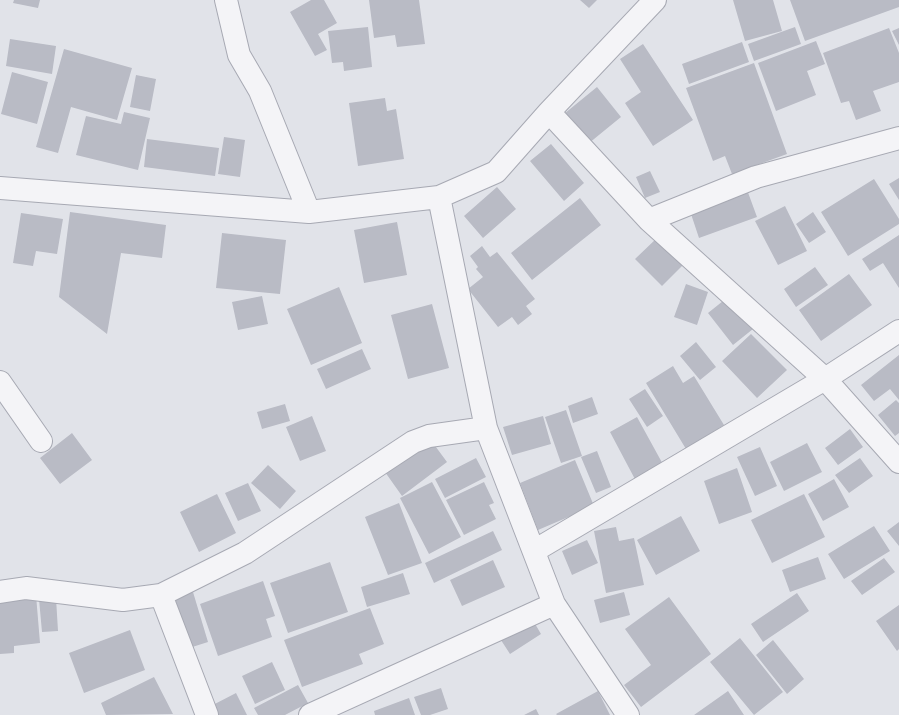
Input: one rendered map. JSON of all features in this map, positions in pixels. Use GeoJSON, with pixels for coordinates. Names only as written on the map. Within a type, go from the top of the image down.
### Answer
{"type":"FeatureCollection","features":[{"type":"Feature","properties":{"kind":"street"},"geometry":{"type":"LineString","coordinates":[[226,0],[239,55],[260,91],[309,212]]}},
{"type":"Feature","properties":{"kind":"street"},"geometry":{"type":"LineString","coordinates":[[0,188],[309,212],[439,197],[496,172],[549,112],[655,0]]}},
{"type":"Feature","properties":{"kind":"street"},"geometry":{"type":"LineString","coordinates":[[549,112],[649,220],[825,380],[899,462]]}},
{"type":"Feature","properties":{"kind":"street"},"geometry":{"type":"LineString","coordinates":[[649,220],[756,177],[899,138]]}},
{"type":"Feature","properties":{"kind":"street"},"geometry":{"type":"LineString","coordinates":[[439,197],[486,428],[554,604],[628,715]]}},
{"type":"Feature","properties":{"kind":"street"},"geometry":{"type":"LineString","coordinates":[[534,551],[825,380],[899,331]]}},
{"type":"Feature","properties":{"kind":"street"},"geometry":{"type":"LineString","coordinates":[[0,382],[41,441]]}},
{"type":"Feature","properties":{"kind":"street"},"geometry":{"type":"LineString","coordinates":[[0,592],[26,588],[123,600],[161,595],[245,553],[413,442],[429,436],[486,428]]}},
{"type":"Feature","properties":{"kind":"street"},"geometry":{"type":"LineString","coordinates":[[161,595],[207,715]]}},
{"type":"Feature","properties":{"kind":"street"},"geometry":{"type":"LineString","coordinates":[[310,715],[554,604]]}},
{"type":"Feature","properties":{"kind":"building"},"geometry":{"type":"Polygon","coordinates":[[[14,0],[40,0],[38,8],[13,3],[14,0]]]}},
{"type":"Feature","properties":{"kind":"building"},"geometry":{"type":"Polygon","coordinates":[[[311,0],[324,0],[337,23],[318,34],[327,50],[315,56],[290,12],[311,0]]]}},
{"type":"Feature","properties":{"kind":"building"},"geometry":{"type":"Polygon","coordinates":[[[369,0],[419,0],[425,44],[397,47],[395,35],[374,38],[369,0]]]}},
{"type":"Feature","properties":{"kind":"building"},"geometry":{"type":"Polygon","coordinates":[[[580,0],[597,0],[589,8],[580,0]]]}},
{"type":"Feature","properties":{"kind":"building"},"geometry":{"type":"Polygon","coordinates":[[[733,0],[773,0],[782,31],[745,41],[733,0]]]}},
{"type":"Feature","properties":{"kind":"building"},"geometry":{"type":"Polygon","coordinates":[[[790,0],[899,0],[899,7],[805,41],[790,0]]]}},
{"type":"Feature","properties":{"kind":"building"},"geometry":{"type":"Polygon","coordinates":[[[368,27],[372,67],[344,71],[343,62],[332,63],[328,31],[368,27]]]}},
{"type":"Feature","properties":{"kind":"building"},"geometry":{"type":"Polygon","coordinates":[[[795,27],[801,44],[754,61],[748,44],[795,27]]]}},
{"type":"Feature","properties":{"kind":"building"},"geometry":{"type":"Polygon","coordinates":[[[889,28],[899,53],[899,82],[873,91],[881,111],[856,120],[849,101],[841,103],[823,53],[889,28]]]}},
{"type":"Feature","properties":{"kind":"building"},"geometry":{"type":"Polygon","coordinates":[[[899,28],[899,45],[892,31],[899,28]]]}},
{"type":"Feature","properties":{"kind":"building"},"geometry":{"type":"Polygon","coordinates":[[[10,39],[56,46],[52,74],[6,66],[10,39]]]}},
{"type":"Feature","properties":{"kind":"building"},"geometry":{"type":"Polygon","coordinates":[[[816,41],[825,64],[807,71],[816,95],[776,111],[758,63],[816,41]]]}},
{"type":"Feature","properties":{"kind":"building"},"geometry":{"type":"Polygon","coordinates":[[[742,42],[749,62],[689,84],[682,64],[742,42]]]}},
{"type":"Feature","properties":{"kind":"building"},"geometry":{"type":"Polygon","coordinates":[[[643,44],[693,120],[653,146],[625,103],[641,92],[620,59],[643,44]]]}},
{"type":"Feature","properties":{"kind":"building"},"geometry":{"type":"Polygon","coordinates":[[[64,49],[132,68],[117,120],[71,107],[58,153],[36,147],[64,49]]]}},
{"type":"Feature","properties":{"kind":"building"},"geometry":{"type":"Polygon","coordinates":[[[754,63],[787,154],[732,174],[725,156],[713,161],[686,88],[754,63]]]}},
{"type":"Feature","properties":{"kind":"building"},"geometry":{"type":"Polygon","coordinates":[[[12,72],[48,82],[37,124],[1,114],[12,72]]]}},
{"type":"Feature","properties":{"kind":"building"},"geometry":{"type":"Polygon","coordinates":[[[136,75],[156,79],[150,111],[130,107],[136,75]]]}},
{"type":"Feature","properties":{"kind":"building"},"geometry":{"type":"Polygon","coordinates":[[[597,87],[621,117],[583,148],[559,118],[597,87]]]}},
{"type":"Feature","properties":{"kind":"building"},"geometry":{"type":"Polygon","coordinates":[[[385,98],[387,111],[396,109],[404,159],[358,166],[349,103],[385,98]]]}},
{"type":"Feature","properties":{"kind":"building"},"geometry":{"type":"Polygon","coordinates":[[[124,112],[150,118],[138,170],[76,155],[86,116],[121,124],[124,112]]]}},
{"type":"Feature","properties":{"kind":"building"},"geometry":{"type":"Polygon","coordinates":[[[224,137],[245,140],[240,177],[218,174],[224,137]]]}},
{"type":"Feature","properties":{"kind":"building"},"geometry":{"type":"Polygon","coordinates":[[[147,139],[219,148],[215,176],[144,167],[147,139]]]}},
{"type":"Feature","properties":{"kind":"building"},"geometry":{"type":"Polygon","coordinates":[[[551,144],[584,183],[564,201],[530,161],[551,144]]]}},
{"type":"Feature","properties":{"kind":"building"},"geometry":{"type":"Polygon","coordinates":[[[650,171],[660,192],[645,198],[636,177],[650,171]]]}},
{"type":"Feature","properties":{"kind":"building"},"geometry":{"type":"Polygon","coordinates":[[[899,178],[899,200],[889,184],[899,178]]]}},
{"type":"Feature","properties":{"kind":"building"},"geometry":{"type":"Polygon","coordinates":[[[874,179],[899,219],[899,224],[848,256],[821,212],[874,179]]]}},
{"type":"Feature","properties":{"kind":"building"},"geometry":{"type":"Polygon","coordinates":[[[497,187],[516,209],[483,238],[464,216],[497,187]]]}},
{"type":"Feature","properties":{"kind":"building"},"geometry":{"type":"Polygon","coordinates":[[[746,187],[757,217],[699,238],[689,208],[746,187]]]}},
{"type":"Feature","properties":{"kind":"building"},"geometry":{"type":"Polygon","coordinates":[[[580,198],[601,225],[532,280],[511,253],[580,198]]]}},
{"type":"Feature","properties":{"kind":"building"},"geometry":{"type":"Polygon","coordinates":[[[785,206],[807,251],[778,265],[755,221],[785,206]]]}},
{"type":"Feature","properties":{"kind":"building"},"geometry":{"type":"Polygon","coordinates":[[[70,212],[166,225],[162,258],[121,253],[107,334],[59,297],[70,212]]]}},
{"type":"Feature","properties":{"kind":"building"},"geometry":{"type":"Polygon","coordinates":[[[813,212],[826,232],[809,243],[796,224],[813,212]]]}},
{"type":"Feature","properties":{"kind":"building"},"geometry":{"type":"Polygon","coordinates":[[[21,213],[63,219],[57,254],[36,251],[33,266],[13,263],[21,213]]]}},
{"type":"Feature","properties":{"kind":"building"},"geometry":{"type":"Polygon","coordinates":[[[397,222],[407,275],[364,283],[354,230],[397,222]]]}},
{"type":"Feature","properties":{"kind":"building"},"geometry":{"type":"Polygon","coordinates":[[[222,233],[286,240],[280,294],[216,288],[222,233]]]}},
{"type":"Feature","properties":{"kind":"building"},"geometry":{"type":"Polygon","coordinates":[[[899,235],[899,288],[883,263],[870,271],[862,259],[899,235]]]}},
{"type":"Feature","properties":{"kind":"building"},"geometry":{"type":"Polygon","coordinates":[[[658,237],[684,264],[662,286],[635,259],[658,237]]]}},
{"type":"Feature","properties":{"kind":"building"},"geometry":{"type":"Polygon","coordinates":[[[482,246],[490,257],[497,252],[535,299],[526,306],[532,314],[518,325],[512,317],[498,327],[468,289],[483,277],[476,269],[478,267],[470,256],[482,246]]]}},
{"type":"Feature","properties":{"kind":"building"},"geometry":{"type":"Polygon","coordinates":[[[815,267],[828,285],[796,307],[784,289],[815,267]]]}},
{"type":"Feature","properties":{"kind":"building"},"geometry":{"type":"Polygon","coordinates":[[[849,274],[872,305],[821,341],[799,310],[849,274]]]}},
{"type":"Feature","properties":{"kind":"building"},"geometry":{"type":"Polygon","coordinates":[[[686,284],[708,292],[697,325],[674,317],[686,284]]]}},
{"type":"Feature","properties":{"kind":"building"},"geometry":{"type":"Polygon","coordinates":[[[339,287],[362,343],[311,365],[287,309],[339,287]]]}},
{"type":"Feature","properties":{"kind":"building"},"geometry":{"type":"Polygon","coordinates":[[[262,296],[268,324],[238,330],[232,302],[262,296]]]}},
{"type":"Feature","properties":{"kind":"building"},"geometry":{"type":"Polygon","coordinates":[[[728,297],[753,329],[733,345],[708,313],[728,297]]]}},
{"type":"Feature","properties":{"kind":"building"},"geometry":{"type":"Polygon","coordinates":[[[432,304],[449,368],[408,379],[391,315],[432,304]]]}},
{"type":"Feature","properties":{"kind":"building"},"geometry":{"type":"Polygon","coordinates":[[[751,334],[787,370],[757,398],[722,361],[751,334]]]}},
{"type":"Feature","properties":{"kind":"building"},"geometry":{"type":"Polygon","coordinates":[[[696,342],[716,367],[700,380],[680,356],[696,342]]]}},
{"type":"Feature","properties":{"kind":"building"},"geometry":{"type":"Polygon","coordinates":[[[362,349],[371,369],[326,389],[317,369],[362,349]]]}},
{"type":"Feature","properties":{"kind":"building"},"geometry":{"type":"Polygon","coordinates":[[[899,355],[899,400],[890,389],[874,401],[861,385],[899,355]]]}},
{"type":"Feature","properties":{"kind":"building"},"geometry":{"type":"Polygon","coordinates":[[[673,366],[683,383],[694,376],[724,425],[686,449],[646,383],[673,366]]]}},
{"type":"Feature","properties":{"kind":"building"},"geometry":{"type":"Polygon","coordinates":[[[645,389],[663,416],[647,427],[629,399],[645,389]]]}},
{"type":"Feature","properties":{"kind":"building"},"geometry":{"type":"Polygon","coordinates":[[[592,397],[598,414],[573,423],[568,406],[592,397]]]}},
{"type":"Feature","properties":{"kind":"building"},"geometry":{"type":"Polygon","coordinates":[[[896,400],[899,403],[899,433],[895,436],[878,415],[896,400]]]}},
{"type":"Feature","properties":{"kind":"building"},"geometry":{"type":"Polygon","coordinates":[[[285,404],[290,421],[262,429],[257,412],[285,404]]]}},
{"type":"Feature","properties":{"kind":"building"},"geometry":{"type":"Polygon","coordinates":[[[566,410],[582,456],[561,463],[545,417],[566,410]]]}},
{"type":"Feature","properties":{"kind":"building"},"geometry":{"type":"Polygon","coordinates":[[[312,416],[326,451],[300,461],[286,427],[312,416]]]}},
{"type":"Feature","properties":{"kind":"building"},"geometry":{"type":"Polygon","coordinates":[[[543,416],[551,444],[512,455],[503,427],[543,416]]]}},
{"type":"Feature","properties":{"kind":"building"},"geometry":{"type":"Polygon","coordinates":[[[637,417],[665,468],[637,483],[610,432],[637,417]]]}},
{"type":"Feature","properties":{"kind":"building"},"geometry":{"type":"Polygon","coordinates":[[[850,429],[863,447],[838,465],[825,448],[850,429]]]}},
{"type":"Feature","properties":{"kind":"building"},"geometry":{"type":"Polygon","coordinates":[[[72,433],[92,460],[60,484],[40,458],[72,433]]]}},
{"type":"Feature","properties":{"kind":"building"},"geometry":{"type":"Polygon","coordinates":[[[430,439],[447,462],[402,496],[385,472],[430,439]]]}},
{"type":"Feature","properties":{"kind":"building"},"geometry":{"type":"Polygon","coordinates":[[[807,443],[822,472],[784,491],[770,462],[807,443]]]}},
{"type":"Feature","properties":{"kind":"building"},"geometry":{"type":"Polygon","coordinates":[[[760,447],[777,486],[755,496],[737,457],[760,447]]]}},
{"type":"Feature","properties":{"kind":"building"},"geometry":{"type":"Polygon","coordinates":[[[597,451],[611,487],[596,493],[581,457],[597,451]]]}},
{"type":"Feature","properties":{"kind":"building"},"geometry":{"type":"Polygon","coordinates":[[[476,458],[486,477],[445,498],[435,479],[476,458]]]}},
{"type":"Feature","properties":{"kind":"building"},"geometry":{"type":"Polygon","coordinates":[[[860,458],[873,476],[849,493],[835,475],[860,458]]]}},
{"type":"Feature","properties":{"kind":"building"},"geometry":{"type":"Polygon","coordinates":[[[575,460],[594,506],[538,530],[520,483],[575,460]]]}},
{"type":"Feature","properties":{"kind":"building"},"geometry":{"type":"Polygon","coordinates":[[[268,465],[296,491],[280,509],[251,483],[268,465]]]}},
{"type":"Feature","properties":{"kind":"building"},"geometry":{"type":"Polygon","coordinates":[[[737,468],[752,512],[719,524],[704,481],[737,468]]]}},
{"type":"Feature","properties":{"kind":"building"},"geometry":{"type":"Polygon","coordinates":[[[834,479],[849,507],[823,521],[808,494],[834,479]]]}},
{"type":"Feature","properties":{"kind":"building"},"geometry":{"type":"Polygon","coordinates":[[[432,482],[461,537],[429,554],[400,498],[432,482]]]}},
{"type":"Feature","properties":{"kind":"building"},"geometry":{"type":"Polygon","coordinates":[[[484,482],[494,503],[489,505],[496,519],[464,535],[446,500],[484,482]]]}},
{"type":"Feature","properties":{"kind":"building"},"geometry":{"type":"Polygon","coordinates":[[[248,483],[261,511],[238,521],[225,493],[248,483]]]}},
{"type":"Feature","properties":{"kind":"building"},"geometry":{"type":"Polygon","coordinates":[[[217,494],[236,533],[199,552],[180,512],[217,494]]]}},
{"type":"Feature","properties":{"kind":"building"},"geometry":{"type":"Polygon","coordinates":[[[804,494],[825,537],[772,563],[751,520],[804,494]]]}},
{"type":"Feature","properties":{"kind":"building"},"geometry":{"type":"Polygon","coordinates":[[[399,503],[422,563],[388,575],[365,517],[399,503]]]}},
{"type":"Feature","properties":{"kind":"building"},"geometry":{"type":"Polygon","coordinates":[[[681,516],[700,551],[656,575],[637,540],[681,516]]]}},
{"type":"Feature","properties":{"kind":"building"},"geometry":{"type":"Polygon","coordinates":[[[899,522],[899,546],[887,531],[899,522]]]}},
{"type":"Feature","properties":{"kind":"building"},"geometry":{"type":"Polygon","coordinates":[[[874,526],[890,551],[844,579],[828,554],[874,526]]]}},
{"type":"Feature","properties":{"kind":"building"},"geometry":{"type":"Polygon","coordinates":[[[616,527],[619,541],[634,538],[644,585],[606,593],[594,531],[616,527]]]}},
{"type":"Feature","properties":{"kind":"building"},"geometry":{"type":"Polygon","coordinates":[[[493,531],[502,550],[434,583],[425,563],[493,531]]]}},
{"type":"Feature","properties":{"kind":"building"},"geometry":{"type":"Polygon","coordinates":[[[587,540],[598,563],[572,575],[562,551],[587,540]]]}},
{"type":"Feature","properties":{"kind":"building"},"geometry":{"type":"Polygon","coordinates":[[[818,557],[826,579],[790,592],[782,570],[818,557]]]}},
{"type":"Feature","properties":{"kind":"building"},"geometry":{"type":"Polygon","coordinates":[[[884,558],[895,572],[862,595],[851,581],[884,558]]]}},
{"type":"Feature","properties":{"kind":"building"},"geometry":{"type":"Polygon","coordinates":[[[493,560],[505,587],[462,606],[450,580],[493,560]]]}},
{"type":"Feature","properties":{"kind":"building"},"geometry":{"type":"Polygon","coordinates":[[[330,562],[348,612],[288,633],[270,583],[330,562]]]}},
{"type":"Feature","properties":{"kind":"building"},"geometry":{"type":"Polygon","coordinates":[[[403,573],[410,594],[367,607],[361,587],[403,573]]]}},
{"type":"Feature","properties":{"kind":"building"},"geometry":{"type":"Polygon","coordinates":[[[263,581],[275,616],[266,619],[272,637],[218,656],[200,604],[263,581]]]}},
{"type":"Feature","properties":{"kind":"building"},"geometry":{"type":"Polygon","coordinates":[[[193,592],[208,642],[186,649],[171,598],[193,592]]]}},
{"type":"Feature","properties":{"kind":"building"},"geometry":{"type":"Polygon","coordinates":[[[624,592],[630,615],[600,623],[594,600],[624,592]]]}},
{"type":"Feature","properties":{"kind":"building"},"geometry":{"type":"Polygon","coordinates":[[[797,593],[809,611],[763,642],[751,624],[797,593]]]}},
{"type":"Feature","properties":{"kind":"building"},"geometry":{"type":"Polygon","coordinates":[[[36,595],[40,643],[14,646],[14,653],[0,654],[0,598],[36,595]]]}},
{"type":"Feature","properties":{"kind":"building"},"geometry":{"type":"Polygon","coordinates":[[[669,597],[711,654],[641,707],[624,685],[651,665],[625,629],[669,597]]]}},
{"type":"Feature","properties":{"kind":"building"},"geometry":{"type":"Polygon","coordinates":[[[56,598],[58,631],[42,632],[39,599],[56,598]]]}},
{"type":"Feature","properties":{"kind":"building"},"geometry":{"type":"Polygon","coordinates":[[[899,605],[899,649],[897,651],[876,621],[899,605]]]}},
{"type":"Feature","properties":{"kind":"building"},"geometry":{"type":"Polygon","coordinates":[[[370,608],[384,644],[359,654],[363,664],[302,687],[284,640],[370,608]]]}},
{"type":"Feature","properties":{"kind":"building"},"geometry":{"type":"Polygon","coordinates":[[[531,617],[541,634],[510,654],[499,637],[531,617]]]}},
{"type":"Feature","properties":{"kind":"building"},"geometry":{"type":"Polygon","coordinates":[[[130,630],[145,670],[84,693],[69,653],[130,630]]]}},
{"type":"Feature","properties":{"kind":"building"},"geometry":{"type":"Polygon","coordinates":[[[740,638],[783,692],[754,715],[710,662],[740,638]]]}},
{"type":"Feature","properties":{"kind":"building"},"geometry":{"type":"Polygon","coordinates":[[[773,640],[804,679],[787,694],[756,655],[773,640]]]}},
{"type":"Feature","properties":{"kind":"building"},"geometry":{"type":"Polygon","coordinates":[[[272,662],[285,690],[255,704],[242,676],[272,662]]]}},
{"type":"Feature","properties":{"kind":"building"},"geometry":{"type":"Polygon","coordinates":[[[154,677],[173,714],[106,715],[101,703],[154,677]]]}},
{"type":"Feature","properties":{"kind":"building"},"geometry":{"type":"Polygon","coordinates":[[[298,685],[308,703],[285,715],[258,715],[254,708],[298,685]]]}},
{"type":"Feature","properties":{"kind":"building"},"geometry":{"type":"Polygon","coordinates":[[[441,688],[448,709],[430,715],[421,715],[414,697],[441,688]]]}},
{"type":"Feature","properties":{"kind":"building"},"geometry":{"type":"Polygon","coordinates":[[[598,691],[610,715],[556,714],[598,691]]]}},
{"type":"Feature","properties":{"kind":"building"},"geometry":{"type":"Polygon","coordinates":[[[728,691],[744,715],[694,715],[728,691]]]}},
{"type":"Feature","properties":{"kind":"building"},"geometry":{"type":"Polygon","coordinates":[[[236,693],[247,715],[213,715],[209,707],[236,693]]]}},
{"type":"Feature","properties":{"kind":"building"},"geometry":{"type":"Polygon","coordinates":[[[409,698],[415,715],[375,715],[374,711],[409,698]]]}},
{"type":"Feature","properties":{"kind":"building"},"geometry":{"type":"Polygon","coordinates":[[[536,709],[539,715],[524,715],[536,709]]]}}]}
